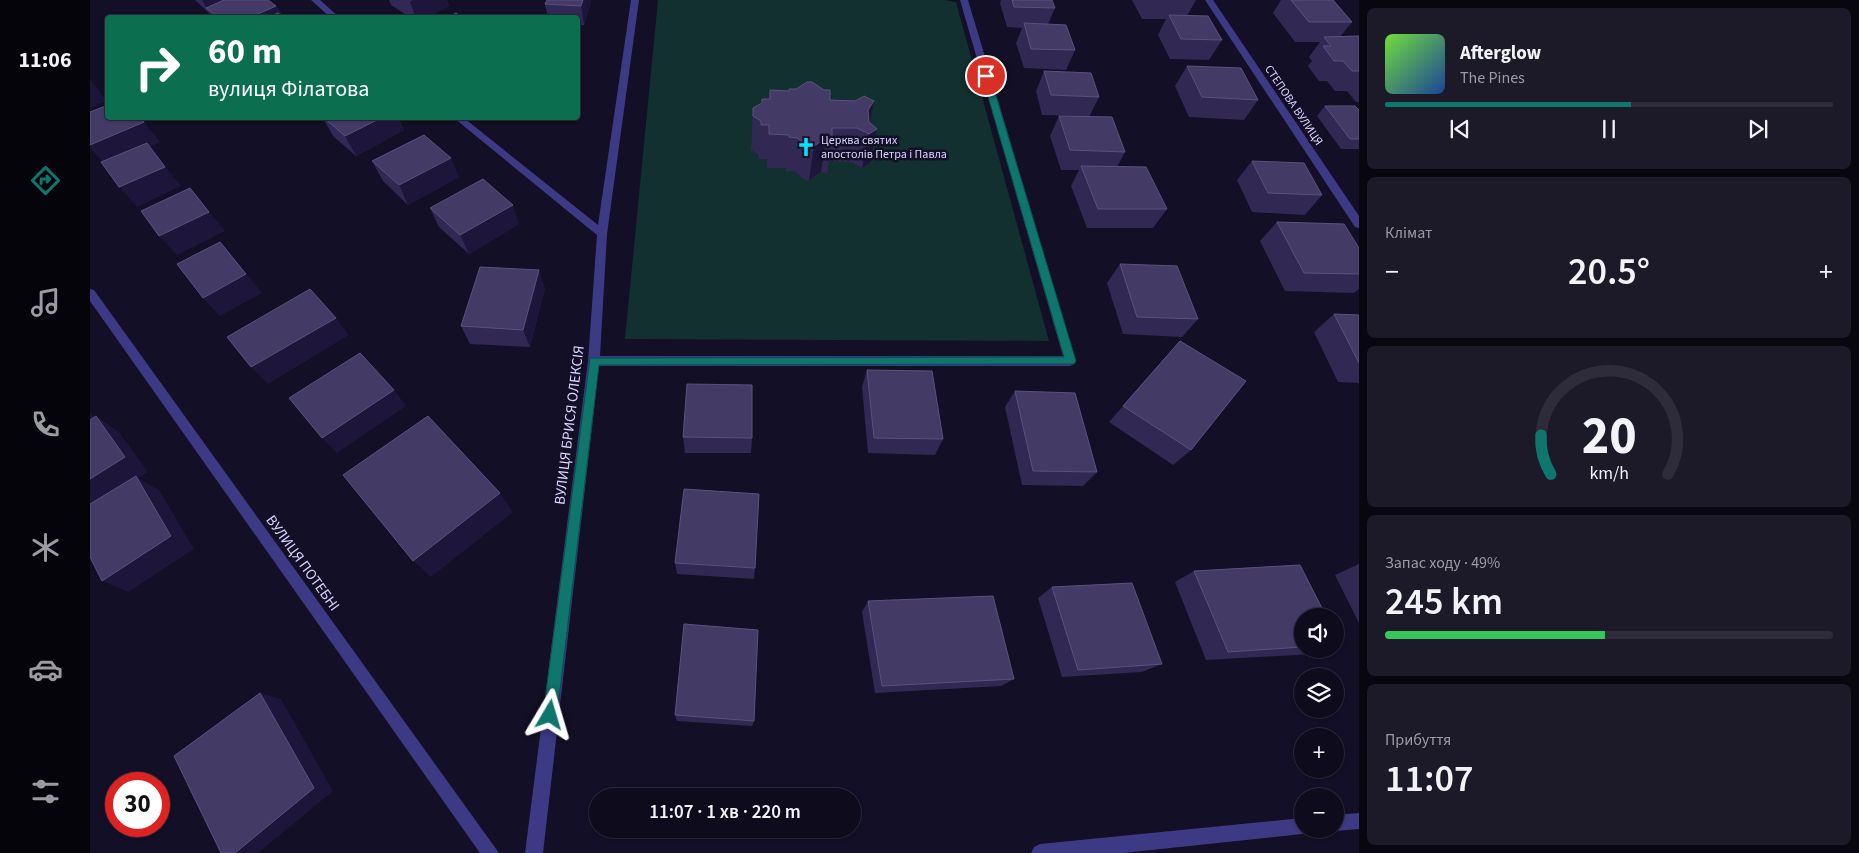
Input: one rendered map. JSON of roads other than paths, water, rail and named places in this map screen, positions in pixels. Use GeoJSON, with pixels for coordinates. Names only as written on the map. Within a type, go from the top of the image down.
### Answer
{"type":"FeatureCollection","features":[{"type":"Feature","properties":{"kind":"street"},"geometry":{"type":"LineString","coordinates":[[315,0],[332,15]]}},
{"type":"Feature","properties":{"kind":"street","name":"ВУЛИЦЯ БРИСЯ ОЛЕКСІЯ"},"geometry":{"type":"LineString","coordinates":[[534,853],[594,361],[602,234],[635,0]]}},
{"type":"Feature","properties":{"kind":"street"},"geometry":{"type":"LineString","coordinates":[[594,361],[1070,361],[964,0]]}},
{"type":"Feature","properties":{"kind":"street","name":"СТЕПОВА ВУЛИЦЯ"},"geometry":{"type":"LineString","coordinates":[[1209,0],[1359,224]]}},
{"type":"Feature","properties":{"kind":"street"},"geometry":{"type":"LineString","coordinates":[[461,120],[602,234]]}},
{"type":"Feature","properties":{"kind":"street","name":"ВУЛИЦЯ ПОТЕБНІ"},"geometry":{"type":"LineString","coordinates":[[90,292],[490,853]]}},
{"type":"Feature","properties":{"kind":"street"},"geometry":{"type":"LineString","coordinates":[[1344,822],[1359,821]]}},
{"type":"Feature","properties":{"kind":"street"},"geometry":{"type":"LineString","coordinates":[[1040,853],[1294,827]]}},
{"type":"Feature","properties":{"kind":"place","name":"Церква святих апостолів Петра і Павла"},"geometry":{"type":"Point","coordinates":[806,147]}}]}
